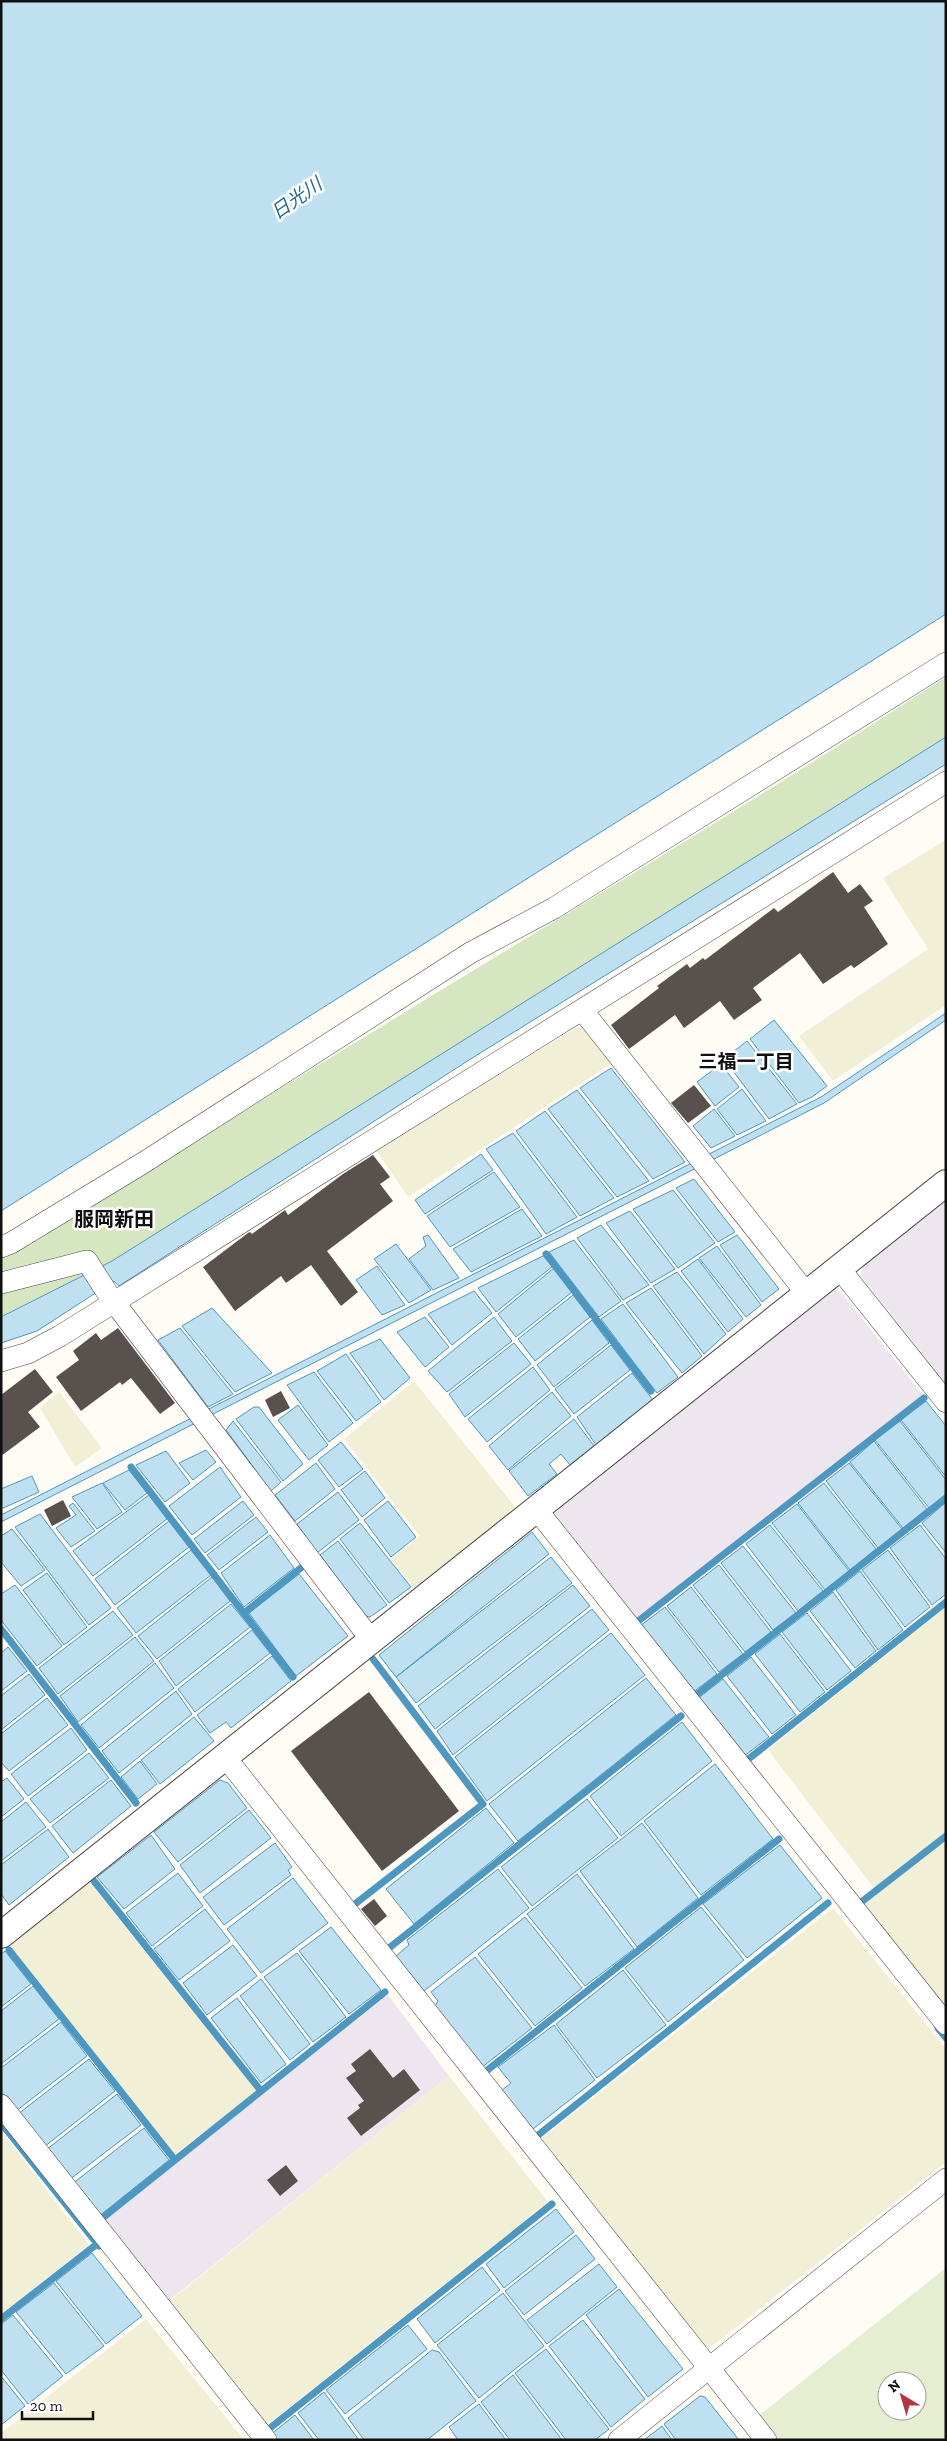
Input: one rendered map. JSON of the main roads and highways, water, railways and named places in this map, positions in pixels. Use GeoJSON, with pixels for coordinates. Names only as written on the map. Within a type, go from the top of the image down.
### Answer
{"type":"FeatureCollection","features":[{"type":"Feature","properties":{"kind":"water","name":"日光川"},"geometry":{"type":"Polygon","coordinates":[[[1,1],[946,1],[946,614],[1,1211],[1,1]]]}},
{"type":"Feature","properties":{"kind":"water"},"geometry":{"type":"Polygon","coordinates":[[[946,737],[946,764],[469,1060],[119,1286],[114,1281],[37,1331],[1,1343],[1,1317],[112,1261],[946,737]]]}},
{"type":"Feature","properties":{"kind":"water"},"geometry":{"type":"Polygon","coordinates":[[[946,1013],[946,1020],[824,1103],[1,1522],[1,1515],[821,1097],[946,1013]]]}},
{"type":"Feature","properties":{"kind":"water"},"geometry":{"type":"Polygon","coordinates":[[[774,1020],[827,1086],[812,1097],[799,1103],[750,1039],[774,1020]]]}},
{"type":"Feature","properties":{"kind":"water"},"geometry":{"type":"Polygon","coordinates":[[[747,1041],[797,1104],[769,1119],[724,1059],[747,1041]]]}},
{"type":"Feature","properties":{"kind":"water"},"geometry":{"type":"Polygon","coordinates":[[[721,1064],[739,1087],[715,1106],[697,1082],[721,1064]]]}},
{"type":"Feature","properties":{"kind":"water"},"geometry":{"type":"Polygon","coordinates":[[[611,1068],[685,1162],[653,1179],[580,1088],[611,1068]]]}},
{"type":"Feature","properties":{"kind":"water"},"geometry":{"type":"Polygon","coordinates":[[[742,1089],[766,1121],[737,1135],[717,1109],[742,1089]]]}},
{"type":"Feature","properties":{"kind":"water"},"geometry":{"type":"Polygon","coordinates":[[[577,1090],[649,1181],[617,1197],[548,1109],[577,1090]]]}},
{"type":"Feature","properties":{"kind":"water"},"geometry":{"type":"Polygon","coordinates":[[[714,1109],[735,1136],[711,1148],[693,1126],[714,1109]]]}},
{"type":"Feature","properties":{"kind":"water"},"geometry":{"type":"Polygon","coordinates":[[[545,1111],[614,1198],[580,1216],[516,1131],[545,1111]]]}},
{"type":"Feature","properties":{"kind":"water"},"geometry":{"type":"Polygon","coordinates":[[[513,1133],[577,1217],[546,1234],[486,1149],[513,1133]]]}},
{"type":"Feature","properties":{"kind":"water"},"geometry":{"type":"Polygon","coordinates":[[[481,1154],[493,1170],[425,1214],[415,1200],[481,1154]]]}},
{"type":"Feature","properties":{"kind":"water"},"geometry":{"type":"Polygon","coordinates":[[[494,1172],[520,1207],[450,1247],[427,1216],[494,1172]]]}},
{"type":"Feature","properties":{"kind":"water"},"geometry":{"type":"Polygon","coordinates":[[[694,1179],[735,1232],[718,1242],[676,1188],[694,1179]]]}},
{"type":"Feature","properties":{"kind":"water"},"geometry":{"type":"Polygon","coordinates":[[[673,1190],[715,1243],[678,1268],[633,1209],[673,1190]]]}},
{"type":"Feature","properties":{"kind":"water"},"geometry":{"type":"Polygon","coordinates":[[[522,1209],[542,1236],[471,1272],[453,1249],[522,1209]]]}},
{"type":"Feature","properties":{"kind":"water"},"geometry":{"type":"Polygon","coordinates":[[[630,1211],[675,1269],[651,1283],[606,1223],[630,1211]]]}},
{"type":"Feature","properties":{"kind":"water"},"geometry":{"type":"Polygon","coordinates":[[[601,1225],[649,1285],[623,1300],[577,1238],[601,1225]]]}},
{"type":"Feature","properties":{"kind":"water"},"geometry":{"type":"Polygon","coordinates":[[[428,1235],[459,1278],[433,1290],[409,1259],[426,1246],[423,1237],[428,1235]]]}},
{"type":"Feature","properties":{"kind":"water"},"geometry":{"type":"Polygon","coordinates":[[[737,1235],[779,1289],[762,1302],[720,1245],[737,1235]]]}},
{"type":"Feature","properties":{"kind":"water"},"geometry":{"type":"Polygon","coordinates":[[[574,1240],[621,1301],[599,1317],[549,1252],[574,1240]]]}},
{"type":"Feature","properties":{"kind":"water"},"geometry":{"type":"Polygon","coordinates":[[[396,1244],[431,1290],[409,1303],[374,1259],[396,1244]]]}},
{"type":"Feature","properties":{"kind":"water"},"geometry":{"type":"Polygon","coordinates":[[[717,1246],[761,1305],[746,1317],[699,1258],[717,1246]]]}},
{"type":"Feature","properties":{"kind":"water"},"geometry":{"type":"Polygon","coordinates":[[[545,1255],[553,1266],[496,1312],[478,1288],[545,1255]]]}},
{"type":"Feature","properties":{"kind":"water"},"geometry":{"type":"Polygon","coordinates":[[[698,1259],[743,1319],[728,1332],[681,1271],[698,1259]]]}},
{"type":"Feature","properties":{"kind":"water"},"geometry":{"type":"Polygon","coordinates":[[[377,1266],[405,1305],[382,1315],[356,1280],[377,1266]]]}},
{"type":"Feature","properties":{"kind":"water"},"geometry":{"type":"Polygon","coordinates":[[[554,1268],[572,1292],[516,1337],[498,1314],[554,1268]]]}},
{"type":"Feature","properties":{"kind":"water"},"geometry":{"type":"Polygon","coordinates":[[[677,1272],[726,1334],[704,1354],[653,1286],[677,1272]]]}},
{"type":"Feature","properties":{"kind":"water"},"geometry":{"type":"Polygon","coordinates":[[[651,1288],[702,1356],[682,1373],[626,1303],[651,1288]]]}},
{"type":"Feature","properties":{"kind":"water"},"geometry":{"type":"Polygon","coordinates":[[[474,1291],[492,1313],[452,1345],[428,1314],[474,1291]]]}},
{"type":"Feature","properties":{"kind":"water"},"geometry":{"type":"Polygon","coordinates":[[[573,1295],[590,1317],[535,1361],[518,1339],[573,1295]]]}},
{"type":"Feature","properties":{"kind":"water"},"geometry":{"type":"Polygon","coordinates":[[[623,1304],[678,1377],[657,1393],[601,1319],[623,1304]]]}},
{"type":"Feature","properties":{"kind":"water"},"geometry":{"type":"Polygon","coordinates":[[[212,1308],[272,1373],[235,1392],[182,1326],[212,1308]]]}},
{"type":"Feature","properties":{"kind":"water"},"geometry":{"type":"Polygon","coordinates":[[[425,1317],[449,1347],[425,1367],[397,1332],[425,1317]]]}},
{"type":"Feature","properties":{"kind":"water"},"geometry":{"type":"Polygon","coordinates":[[[494,1317],[512,1341],[447,1392],[428,1371],[494,1317]]]}},
{"type":"Feature","properties":{"kind":"water"},"geometry":{"type":"Polygon","coordinates":[[[592,1320],[609,1343],[554,1387],[537,1365],[592,1320]]]}},
{"type":"Feature","properties":{"kind":"water"},"geometry":{"type":"Polygon","coordinates":[[[180,1328],[233,1394],[208,1407],[158,1340],[180,1328]]]}},
{"type":"Feature","properties":{"kind":"water"},"geometry":{"type":"Polygon","coordinates":[[[380,1339],[410,1378],[384,1400],[350,1353],[380,1339]]]}},
{"type":"Feature","properties":{"kind":"water"},"geometry":{"type":"Polygon","coordinates":[[[514,1343],[531,1364],[465,1417],[449,1394],[514,1343]]]}},
{"type":"Feature","properties":{"kind":"water"},"geometry":{"type":"Polygon","coordinates":[[[611,1345],[630,1370],[574,1414],[555,1389],[611,1345]]]}},
{"type":"Feature","properties":{"kind":"water"},"geometry":{"type":"Polygon","coordinates":[[[346,1354],[381,1402],[356,1421],[317,1371],[346,1354]]]}},
{"type":"Feature","properties":{"kind":"water"},"geometry":{"type":"Polygon","coordinates":[[[533,1367],[550,1390],[487,1442],[468,1419],[533,1367]]]}},
{"type":"Feature","properties":{"kind":"water"},"geometry":{"type":"Polygon","coordinates":[[[314,1372],[353,1423],[329,1442],[287,1385],[314,1372]]]}},
{"type":"Feature","properties":{"kind":"water"},"geometry":{"type":"Polygon","coordinates":[[[632,1373],[653,1400],[596,1445],[577,1417],[632,1373]]]}},
{"type":"Feature","properties":{"kind":"water"},"geometry":{"type":"Polygon","coordinates":[[[552,1392],[571,1416],[508,1470],[489,1446],[552,1392]]]}},
{"type":"Feature","properties":{"kind":"water"},"geometry":{"type":"Polygon","coordinates":[[[926,1401],[946,1426],[946,1477],[901,1420],[926,1401]]]}},
{"type":"Feature","properties":{"kind":"water"},"geometry":{"type":"Polygon","coordinates":[[[298,1405],[328,1445],[309,1460],[278,1420],[298,1405]]]}},
{"type":"Feature","properties":{"kind":"water"},"geometry":{"type":"Polygon","coordinates":[[[254,1407],[259,1407],[303,1464],[283,1481],[236,1419],[254,1407]]]}},
{"type":"Feature","properties":{"kind":"water"},"geometry":{"type":"Polygon","coordinates":[[[574,1419],[594,1446],[570,1465],[561,1454],[549,1464],[557,1474],[528,1496],[509,1471],[574,1419]]]}},
{"type":"Feature","properties":{"kind":"water"},"geometry":{"type":"Polygon","coordinates":[[[233,1421],[281,1482],[271,1491],[226,1430],[233,1421]]]}},
{"type":"Feature","properties":{"kind":"water"},"geometry":{"type":"Polygon","coordinates":[[[900,1421],[946,1480],[946,1494],[929,1508],[875,1440],[900,1421]]]}},
{"type":"Feature","properties":{"kind":"water"},"geometry":{"type":"Polygon","coordinates":[[[874,1441],[927,1509],[903,1528],[850,1462],[874,1441]]]}},
{"type":"Feature","properties":{"kind":"water"},"geometry":{"type":"Polygon","coordinates":[[[341,1442],[363,1469],[339,1487],[318,1460],[341,1442]]]}},
{"type":"Feature","properties":{"kind":"water"},"geometry":{"type":"Polygon","coordinates":[[[206,1450],[216,1462],[193,1480],[179,1463],[206,1450]]]}},
{"type":"Feature","properties":{"kind":"water"},"geometry":{"type":"Polygon","coordinates":[[[166,1451],[190,1483],[165,1502],[136,1465],[166,1451]]]}},
{"type":"Feature","properties":{"kind":"water"},"geometry":{"type":"Polygon","coordinates":[[[316,1463],[335,1489],[295,1521],[275,1495],[316,1463]]]}},
{"type":"Feature","properties":{"kind":"water"},"geometry":{"type":"Polygon","coordinates":[[[849,1463],[902,1529],[878,1548],[826,1481],[849,1463]]]}},
{"type":"Feature","properties":{"kind":"water"},"geometry":{"type":"Polygon","coordinates":[[[220,1467],[241,1497],[192,1535],[169,1506],[220,1467]]]}},
{"type":"Feature","properties":{"kind":"water"},"geometry":{"type":"Polygon","coordinates":[[[129,1470],[147,1493],[125,1510],[103,1483],[129,1470]]]}},
{"type":"Feature","properties":{"kind":"water"},"geometry":{"type":"Polygon","coordinates":[[[365,1471],[385,1498],[362,1517],[341,1490],[365,1471]]]}},
{"type":"Feature","properties":{"kind":"water"},"geometry":{"type":"Polygon","coordinates":[[[32,1476],[39,1492],[1,1509],[1,1489],[32,1476]]]}},
{"type":"Feature","properties":{"kind":"water"},"geometry":{"type":"Polygon","coordinates":[[[102,1483],[122,1512],[97,1529],[72,1497],[102,1483]]]}},
{"type":"Feature","properties":{"kind":"water"},"geometry":{"type":"Polygon","coordinates":[[[824,1483],[876,1549],[850,1570],[798,1503],[824,1483]]]}},
{"type":"Feature","properties":{"kind":"water"},"geometry":{"type":"Polygon","coordinates":[[[338,1492],[359,1520],[317,1553],[297,1524],[338,1492]]]}},
{"type":"Feature","properties":{"kind":"water"},"geometry":{"type":"Polygon","coordinates":[[[149,1495],[167,1519],[93,1576],[73,1551],[149,1495]]]}},
{"type":"Feature","properties":{"kind":"water"},"geometry":{"type":"Polygon","coordinates":[[[243,1501],[254,1515],[205,1553],[194,1539],[243,1501]]]}},
{"type":"Feature","properties":{"kind":"water"},"geometry":{"type":"Polygon","coordinates":[[[388,1501],[416,1537],[391,1557],[364,1520],[388,1501]]]}},
{"type":"Feature","properties":{"kind":"water"},"geometry":{"type":"Polygon","coordinates":[[[946,1502],[946,1553],[922,1523],[946,1502]]]}},
{"type":"Feature","properties":{"kind":"water"},"geometry":{"type":"Polygon","coordinates":[[[73,1503],[95,1531],[71,1547],[56,1528],[76,1515],[69,1506],[73,1503]]]}},
{"type":"Feature","properties":{"kind":"water"},"geometry":{"type":"Polygon","coordinates":[[[797,1504],[849,1571],[825,1590],[772,1523],[797,1504]]]}},
{"type":"Feature","properties":{"kind":"water"},"geometry":{"type":"Polygon","coordinates":[[[40,1514],[111,1608],[89,1625],[15,1527],[40,1514]]]}},
{"type":"Feature","properties":{"kind":"water"},"geometry":{"type":"Polygon","coordinates":[[[256,1517],[268,1532],[219,1570],[207,1555],[256,1517]]]}},
{"type":"Feature","properties":{"kind":"water"},"geometry":{"type":"Polygon","coordinates":[[[169,1521],[189,1547],[115,1605],[95,1579],[169,1521]]]}},
{"type":"Feature","properties":{"kind":"water"},"geometry":{"type":"Polygon","coordinates":[[[360,1523],[411,1587],[389,1603],[340,1539],[360,1523]]]}},
{"type":"Feature","properties":{"kind":"water"},"geometry":{"type":"Polygon","coordinates":[[[770,1525],[823,1591],[798,1611],[746,1544],[770,1525]]]}},
{"type":"Feature","properties":{"kind":"water"},"geometry":{"type":"Polygon","coordinates":[[[920,1525],[946,1559],[946,1594],[932,1605],[890,1548],[920,1525]]]}},
{"type":"Feature","properties":{"kind":"water"},"geometry":{"type":"Polygon","coordinates":[[[12,1529],[45,1570],[21,1586],[1,1562],[1,1536],[12,1529]]]}},
{"type":"Feature","properties":{"kind":"water"},"geometry":{"type":"Polygon","coordinates":[[[532,1532],[549,1554],[396,1677],[379,1655],[532,1532]]]}},
{"type":"Feature","properties":{"kind":"water"},"geometry":{"type":"Polygon","coordinates":[[[270,1535],[294,1568],[244,1607],[221,1573],[270,1535]]]}},
{"type":"Feature","properties":{"kind":"water"},"geometry":{"type":"Polygon","coordinates":[[[338,1541],[387,1605],[370,1617],[365,1616],[320,1555],[338,1541]]]}},
{"type":"Feature","properties":{"kind":"water"},"geometry":{"type":"Polygon","coordinates":[[[743,1546],[796,1613],[773,1630],[721,1563],[743,1546]]]}},
{"type":"Feature","properties":{"kind":"water"},"geometry":{"type":"Polygon","coordinates":[[[191,1550],[211,1575],[136,1633],[117,1608],[191,1550]]]}},
{"type":"Feature","properties":{"kind":"water"},"geometry":{"type":"Polygon","coordinates":[[[888,1550],[930,1607],[905,1627],[862,1570],[888,1550]]]}},
{"type":"Feature","properties":{"kind":"water"},"geometry":{"type":"Polygon","coordinates":[[[551,1557],[572,1583],[416,1703],[396,1677],[551,1557]]]}},
{"type":"Feature","properties":{"kind":"water"},"geometry":{"type":"Polygon","coordinates":[[[719,1565],[771,1632],[745,1652],[693,1585],[719,1565]]]}},
{"type":"Feature","properties":{"kind":"water"},"geometry":{"type":"Polygon","coordinates":[[[860,1571],[903,1630],[878,1650],[836,1590],[860,1571]]]}},
{"type":"Feature","properties":{"kind":"water"},"geometry":{"type":"Polygon","coordinates":[[[47,1573],[87,1627],[64,1645],[23,1590],[47,1573]]]}},
{"type":"Feature","properties":{"kind":"water"},"geometry":{"type":"Polygon","coordinates":[[[299,1574],[348,1636],[296,1676],[249,1613],[299,1574]]]}},
{"type":"Feature","properties":{"kind":"water"},"geometry":{"type":"Polygon","coordinates":[[[212,1577],[230,1601],[157,1659],[138,1636],[212,1577]]]}},
{"type":"Feature","properties":{"kind":"water"},"geometry":{"type":"Polygon","coordinates":[[[15,1585],[62,1646],[37,1666],[1,1620],[1,1594],[15,1585]]]}},
{"type":"Feature","properties":{"kind":"water"},"geometry":{"type":"Polygon","coordinates":[[[573,1585],[590,1606],[435,1729],[418,1706],[573,1585]]]}},
{"type":"Feature","properties":{"kind":"water"},"geometry":{"type":"Polygon","coordinates":[[[691,1587],[743,1654],[719,1672],[667,1606],[691,1587]]]}},
{"type":"Feature","properties":{"kind":"water"},"geometry":{"type":"Polygon","coordinates":[[[833,1592],[876,1651],[855,1668],[810,1611],[833,1592]]]}},
{"type":"Feature","properties":{"kind":"water"},"geometry":{"type":"Polygon","coordinates":[[[231,1604],[250,1627],[176,1686],[159,1661],[231,1604]]]}},
{"type":"Feature","properties":{"kind":"water"},"geometry":{"type":"Polygon","coordinates":[[[665,1607],[717,1674],[692,1693],[640,1626],[665,1607]]]}},
{"type":"Feature","properties":{"kind":"water"},"geometry":{"type":"Polygon","coordinates":[[[592,1609],[609,1630],[453,1755],[437,1731],[592,1609]]]}},
{"type":"Feature","properties":{"kind":"water"},"geometry":{"type":"Polygon","coordinates":[[[113,1611],[133,1635],[58,1694],[39,1668],[113,1611]]]}},
{"type":"Feature","properties":{"kind":"water"},"geometry":{"type":"Polygon","coordinates":[[[807,1613],[851,1671],[827,1690],[782,1632],[807,1613]]]}},
{"type":"Feature","properties":{"kind":"water"},"geometry":{"type":"Polygon","coordinates":[[[252,1630],[270,1653],[195,1712],[178,1689],[252,1630]]]}},
{"type":"Feature","properties":{"kind":"water"},"geometry":{"type":"Polygon","coordinates":[[[611,1633],[645,1675],[487,1801],[455,1757],[611,1633]]]}},
{"type":"Feature","properties":{"kind":"water"},"geometry":{"type":"Polygon","coordinates":[[[780,1634],[825,1692],[800,1712],[755,1654],[780,1634]]]}},
{"type":"Feature","properties":{"kind":"water"},"geometry":{"type":"Polygon","coordinates":[[[135,1637],[154,1661],[78,1722],[60,1696],[135,1637]]]}},
{"type":"Feature","properties":{"kind":"water"},"geometry":{"type":"Polygon","coordinates":[[[8,1647],[27,1671],[1,1691],[1,1653],[8,1647]]]}},
{"type":"Feature","properties":{"kind":"water"},"geometry":{"type":"Polygon","coordinates":[[[272,1656],[291,1681],[231,1728],[226,1722],[210,1733],[197,1715],[272,1656]]]}},
{"type":"Feature","properties":{"kind":"water"},"geometry":{"type":"Polygon","coordinates":[[[751,1657],[796,1715],[772,1734],[727,1676],[751,1657]]]}},
{"type":"Feature","properties":{"kind":"water"},"geometry":{"type":"Polygon","coordinates":[[[155,1663],[174,1688],[99,1748],[81,1725],[155,1663]]]}},
{"type":"Feature","properties":{"kind":"water"},"geometry":{"type":"Polygon","coordinates":[[[29,1674],[45,1695],[1,1730],[1,1696],[29,1674]]]}},
{"type":"Feature","properties":{"kind":"water"},"geometry":{"type":"Polygon","coordinates":[[[646,1678],[676,1715],[518,1841],[489,1804],[646,1678]]]}},
{"type":"Feature","properties":{"kind":"water"},"geometry":{"type":"Polygon","coordinates":[[[723,1679],[769,1737],[743,1757],[697,1699],[723,1679]]]}},
{"type":"Feature","properties":{"kind":"water"},"geometry":{"type":"Polygon","coordinates":[[[176,1691],[192,1714],[119,1773],[102,1751],[176,1691]]]}},
{"type":"Feature","properties":{"kind":"water"},"geometry":{"type":"Polygon","coordinates":[[[47,1698],[68,1725],[9,1771],[1,1762],[1,1734],[47,1698]]]}},
{"type":"Feature","properties":{"kind":"water"},"geometry":{"type":"Polygon","coordinates":[[[194,1717],[214,1741],[160,1784],[141,1760],[194,1717]]]}},
{"type":"Feature","properties":{"kind":"water"},"geometry":{"type":"Polygon","coordinates":[[[682,1722],[712,1761],[621,1836],[590,1796],[682,1722]]]}},
{"type":"Feature","properties":{"kind":"water"},"geometry":{"type":"Polygon","coordinates":[[[71,1728],[87,1750],[28,1796],[11,1774],[71,1728]]]}},
{"type":"Feature","properties":{"kind":"water"},"geometry":{"type":"Polygon","coordinates":[[[89,1753],[109,1778],[50,1823],[30,1799],[89,1753]]]}},
{"type":"Feature","properties":{"kind":"water"},"geometry":{"type":"Polygon","coordinates":[[[140,1761],[157,1784],[138,1799],[121,1777],[140,1761]]]}},
{"type":"Feature","properties":{"kind":"water"},"geometry":{"type":"Polygon","coordinates":[[[715,1764],[773,1839],[701,1895],[644,1821],[715,1764]]]}},
{"type":"Feature","properties":{"kind":"water"},"geometry":{"type":"Polygon","coordinates":[[[7,1778],[24,1799],[1,1817],[1,1782],[7,1778]]]}},
{"type":"Feature","properties":{"kind":"water"},"geometry":{"type":"Polygon","coordinates":[[[111,1780],[131,1806],[73,1853],[52,1826],[111,1780]]]}},
{"type":"Feature","properties":{"kind":"water"},"geometry":{"type":"Polygon","coordinates":[[[220,1780],[228,1783],[247,1808],[178,1862],[154,1832],[220,1780]]]}},
{"type":"Feature","properties":{"kind":"water"},"geometry":{"type":"Polygon","coordinates":[[[587,1799],[618,1838],[532,1906],[501,1867],[587,1799]]]}},
{"type":"Feature","properties":{"kind":"water"},"geometry":{"type":"Polygon","coordinates":[[[26,1802],[46,1827],[1,1861],[1,1822],[26,1802]]]}},
{"type":"Feature","properties":{"kind":"water"},"geometry":{"type":"Polygon","coordinates":[[[486,1808],[514,1843],[414,1924],[386,1889],[486,1808]]]}},
{"type":"Feature","properties":{"kind":"water"},"geometry":{"type":"Polygon","coordinates":[[[249,1810],[271,1838],[200,1893],[180,1865],[249,1810]]]}},
{"type":"Feature","properties":{"kind":"water"},"geometry":{"type":"Polygon","coordinates":[[[642,1823],[698,1898],[637,1947],[580,1871],[642,1823]]]}},
{"type":"Feature","properties":{"kind":"water"},"geometry":{"type":"Polygon","coordinates":[[[48,1829],[69,1857],[9,1905],[1,1894],[1,1865],[48,1829]]]}},
{"type":"Feature","properties":{"kind":"water"},"geometry":{"type":"Polygon","coordinates":[[[151,1835],[175,1869],[124,1909],[97,1877],[151,1835]]]}},
{"type":"Feature","properties":{"kind":"water"},"geometry":{"type":"Polygon","coordinates":[[[275,1843],[292,1867],[288,1870],[291,1875],[224,1925],[203,1897],[275,1843]]]}},
{"type":"Feature","properties":{"kind":"water"},"geometry":{"type":"Polygon","coordinates":[[[780,1845],[822,1898],[747,1958],[703,1904],[780,1845]]]}},
{"type":"Feature","properties":{"kind":"water"},"geometry":{"type":"Polygon","coordinates":[[[498,1869],[529,1908],[424,1991],[396,1956],[409,1945],[407,1940],[498,1869]]]}},
{"type":"Feature","properties":{"kind":"water"},"geometry":{"type":"Polygon","coordinates":[[[178,1873],[203,1906],[152,1946],[126,1913],[178,1873]]]}},
{"type":"Feature","properties":{"kind":"water"},"geometry":{"type":"Polygon","coordinates":[[[577,1874],[634,1949],[585,1986],[527,1914],[577,1874]]]}},
{"type":"Feature","properties":{"kind":"water"},"geometry":{"type":"Polygon","coordinates":[[[293,1878],[328,1923],[261,1973],[227,1929],[293,1878]]]}},
{"type":"Feature","properties":{"kind":"water"},"geometry":{"type":"Polygon","coordinates":[[[701,1907],[744,1960],[668,2022],[625,1968],[701,1907]]]}},
{"type":"Feature","properties":{"kind":"water"},"geometry":{"type":"Polygon","coordinates":[[[205,1909],[230,1941],[179,1980],[154,1949],[205,1909]]]}},
{"type":"Feature","properties":{"kind":"water"},"geometry":{"type":"Polygon","coordinates":[[[525,1917],[582,1988],[535,2026],[478,1954],[525,1917]]]}},
{"type":"Feature","properties":{"kind":"water"},"geometry":{"type":"Polygon","coordinates":[[[331,1927],[381,1990],[349,2014],[299,1951],[331,1927]]]}},
{"type":"Feature","properties":{"kind":"water"},"geometry":{"type":"Polygon","coordinates":[[[233,1945],[257,1976],[207,2015],[183,1983],[233,1945]]]}},
{"type":"Feature","properties":{"kind":"water"},"geometry":{"type":"Polygon","coordinates":[[[5,1951],[31,1984],[1,2007],[1,1954],[5,1951]]]}},
{"type":"Feature","properties":{"kind":"water"},"geometry":{"type":"Polygon","coordinates":[[[297,1953],[346,2017],[313,2042],[264,1977],[297,1953]]]}},
{"type":"Feature","properties":{"kind":"water"},"geometry":{"type":"Polygon","coordinates":[[[475,1957],[532,2028],[481,2068],[434,2008],[438,2001],[431,1992],[475,1957]]]}},
{"type":"Feature","properties":{"kind":"water"},"geometry":{"type":"Polygon","coordinates":[[[623,1970],[666,2025],[597,2078],[556,2024],[623,1970]]]}},
{"type":"Feature","properties":{"kind":"water"},"geometry":{"type":"Polygon","coordinates":[[[261,1979],[310,2044],[290,2060],[240,1996],[261,1979]]]}},
{"type":"Feature","properties":{"kind":"water"},"geometry":{"type":"Polygon","coordinates":[[[33,1986],[59,2019],[1,2064],[1,2011],[33,1986]]]}},
{"type":"Feature","properties":{"kind":"water"},"geometry":{"type":"Polygon","coordinates":[[[237,1998],[286,2064],[261,2083],[211,2018],[237,1998]]]}},
{"type":"Feature","properties":{"kind":"water"},"geometry":{"type":"Polygon","coordinates":[[[61,2022],[87,2056],[16,2111],[1,2092],[1,2068],[61,2022]]]}},
{"type":"Feature","properties":{"kind":"water"},"geometry":{"type":"Polygon","coordinates":[[[554,2025],[595,2080],[533,2129],[501,2091],[511,2083],[498,2067],[554,2025]]]}},
{"type":"Feature","properties":{"kind":"water"},"geometry":{"type":"Polygon","coordinates":[[[89,2059],[115,2091],[44,2147],[18,2114],[89,2059]]]}},
{"type":"Feature","properties":{"kind":"water"},"geometry":{"type":"Polygon","coordinates":[[[117,2094],[141,2125],[69,2180],[46,2150],[117,2094]]]}},
{"type":"Feature","properties":{"kind":"water"},"geometry":{"type":"Polygon","coordinates":[[[144,2128],[169,2160],[98,2217],[72,2184],[144,2128]]]}},
{"type":"Feature","properties":{"kind":"water"},"geometry":{"type":"Polygon","coordinates":[[[556,2209],[574,2232],[504,2288],[486,2264],[556,2209]]]}},
{"type":"Feature","properties":{"kind":"water"},"geometry":{"type":"Polygon","coordinates":[[[576,2235],[595,2259],[524,2315],[505,2291],[576,2235]]]}},
{"type":"Feature","properties":{"kind":"water"},"geometry":{"type":"Polygon","coordinates":[[[92,2253],[142,2316],[106,2344],[56,2281],[92,2253]]]}},
{"type":"Feature","properties":{"kind":"water"},"geometry":{"type":"Polygon","coordinates":[[[599,2264],[617,2287],[547,2344],[527,2320],[599,2264]]]}},
{"type":"Feature","properties":{"kind":"water"},"geometry":{"type":"Polygon","coordinates":[[[482,2267],[500,2290],[435,2343],[417,2319],[482,2267]]]}},
{"type":"Feature","properties":{"kind":"water"},"geometry":{"type":"Polygon","coordinates":[[[54,2283],[104,2346],[66,2374],[16,2312],[54,2283]]]}},
{"type":"Feature","properties":{"kind":"water"},"geometry":{"type":"Polygon","coordinates":[[[619,2289],[683,2369],[648,2397],[586,2315],[619,2289]]]}},
{"type":"Feature","properties":{"kind":"water"},"geometry":{"type":"Polygon","coordinates":[[[503,2293],[544,2346],[479,2398],[437,2345],[503,2293]]]}},
{"type":"Feature","properties":{"kind":"water"},"geometry":{"type":"Polygon","coordinates":[[[13,2315],[63,2376],[28,2404],[1,2370],[1,2324],[13,2315]]]}},
{"type":"Feature","properties":{"kind":"water"},"geometry":{"type":"Polygon","coordinates":[[[583,2320],[645,2399],[611,2427],[549,2346],[583,2320]]]}},
{"type":"Feature","properties":{"kind":"water"},"geometry":{"type":"Polygon","coordinates":[[[408,2325],[427,2349],[345,2414],[326,2390],[408,2325]]]}},
{"type":"Feature","properties":{"kind":"water"},"geometry":{"type":"Polygon","coordinates":[[[546,2349],[609,2429],[595,2440],[566,2440],[515,2373],[546,2349]]]}},
{"type":"Feature","properties":{"kind":"water"},"geometry":{"type":"Polygon","coordinates":[[[432,2350],[439,2352],[476,2401],[427,2440],[364,2440],[348,2418],[432,2350]]]}},
{"type":"Feature","properties":{"kind":"water"},"geometry":{"type":"Polygon","coordinates":[[[513,2375],[562,2440],[510,2440],[481,2402],[513,2375]]]}},
{"type":"Feature","properties":{"kind":"water"},"geometry":{"type":"Polygon","coordinates":[[[1,2376],[25,2406],[1,2425],[1,2376]]]}},
{"type":"Feature","properties":{"kind":"water"},"geometry":{"type":"Polygon","coordinates":[[[324,2392],[359,2440],[319,2440],[298,2413],[324,2392]]]}},
{"type":"Feature","properties":{"kind":"water"},"geometry":{"type":"Polygon","coordinates":[[[700,2396],[705,2397],[739,2440],[676,2440],[664,2424],[700,2396]]]}},
{"type":"Feature","properties":{"kind":"water"},"geometry":{"type":"Polygon","coordinates":[[[479,2404],[506,2440],[458,2440],[449,2427],[479,2404]]]}},
{"type":"Feature","properties":{"kind":"water"},"geometry":{"type":"Polygon","coordinates":[[[295,2415],[314,2440],[274,2440],[270,2435],[295,2415]]]}},
{"type":"Feature","properties":{"kind":"water"},"geometry":{"type":"Polygon","coordinates":[[[662,2426],[672,2440],[644,2440],[662,2426]]]}},
{"type":"Feature","properties":{"kind":"waterway"},"geometry":{"type":"LineString","coordinates":[[546,1254],[651,1391]]}},
{"type":"Feature","properties":{"kind":"waterway"},"geometry":{"type":"LineString","coordinates":[[637,1622],[924,1398]]}},
{"type":"Feature","properties":{"kind":"waterway"},"geometry":{"type":"LineString","coordinates":[[131,1467],[293,1677]]}},
{"type":"Feature","properties":{"kind":"waterway"},"geometry":{"type":"LineString","coordinates":[[695,1696],[946,1498]]}},
{"type":"Feature","properties":{"kind":"waterway"},"geometry":{"type":"LineString","coordinates":[[244,1613],[302,1567]]}},
{"type":"Feature","properties":{"kind":"waterway"},"geometry":{"type":"LineString","coordinates":[[746,1761],[946,1602]]}},
{"type":"Feature","properties":{"kind":"waterway"},"geometry":{"type":"LineString","coordinates":[[1,1629],[136,1803]]}},
{"type":"Feature","properties":{"kind":"waterway"},"geometry":{"type":"LineString","coordinates":[[355,1904],[483,1804],[373,1659]]}},
{"type":"Feature","properties":{"kind":"waterway"},"geometry":{"type":"LineString","coordinates":[[389,1948],[681,1716]]}},
{"type":"Feature","properties":{"kind":"waterway"},"geometry":{"type":"LineString","coordinates":[[860,1903],[946,1836]]}},
{"type":"Feature","properties":{"kind":"waterway"},"geometry":{"type":"LineString","coordinates":[[485,2072],[779,1839]]}},
{"type":"Feature","properties":{"kind":"waterway"},"geometry":{"type":"LineString","coordinates":[[94,1881],[261,2091]]}},
{"type":"Feature","properties":{"kind":"waterway"},"geometry":{"type":"LineString","coordinates":[[537,2136],[828,1903]]}},
{"type":"Feature","properties":{"kind":"waterway"},"geometry":{"type":"LineString","coordinates":[[9,1950],[175,2160]]}},
{"type":"Feature","properties":{"kind":"waterway"},"geometry":{"type":"LineString","coordinates":[[100,2220],[385,1992]]}},
{"type":"Feature","properties":{"kind":"waterway"},"geometry":{"type":"LineString","coordinates":[[938,2028],[946,2038]]}},
{"type":"Feature","properties":{"kind":"waterway"},"geometry":{"type":"LineString","coordinates":[[1,2123],[99,2246]]}},
{"type":"Feature","properties":{"kind":"waterway"},"geometry":{"type":"LineString","coordinates":[[265,2432],[552,2204]]}},
{"type":"Feature","properties":{"kind":"waterway"},"geometry":{"type":"LineString","coordinates":[[1,2319],[97,2244]]}},
{"type":"Feature","properties":{"kind":"district","name":"三福一丁目"},"geometry":{"type":"Point","coordinates":[746,1061]}},
{"type":"Feature","properties":{"kind":"district","name":"服岡新田"},"geometry":{"type":"Point","coordinates":[114,1219]}}]}
